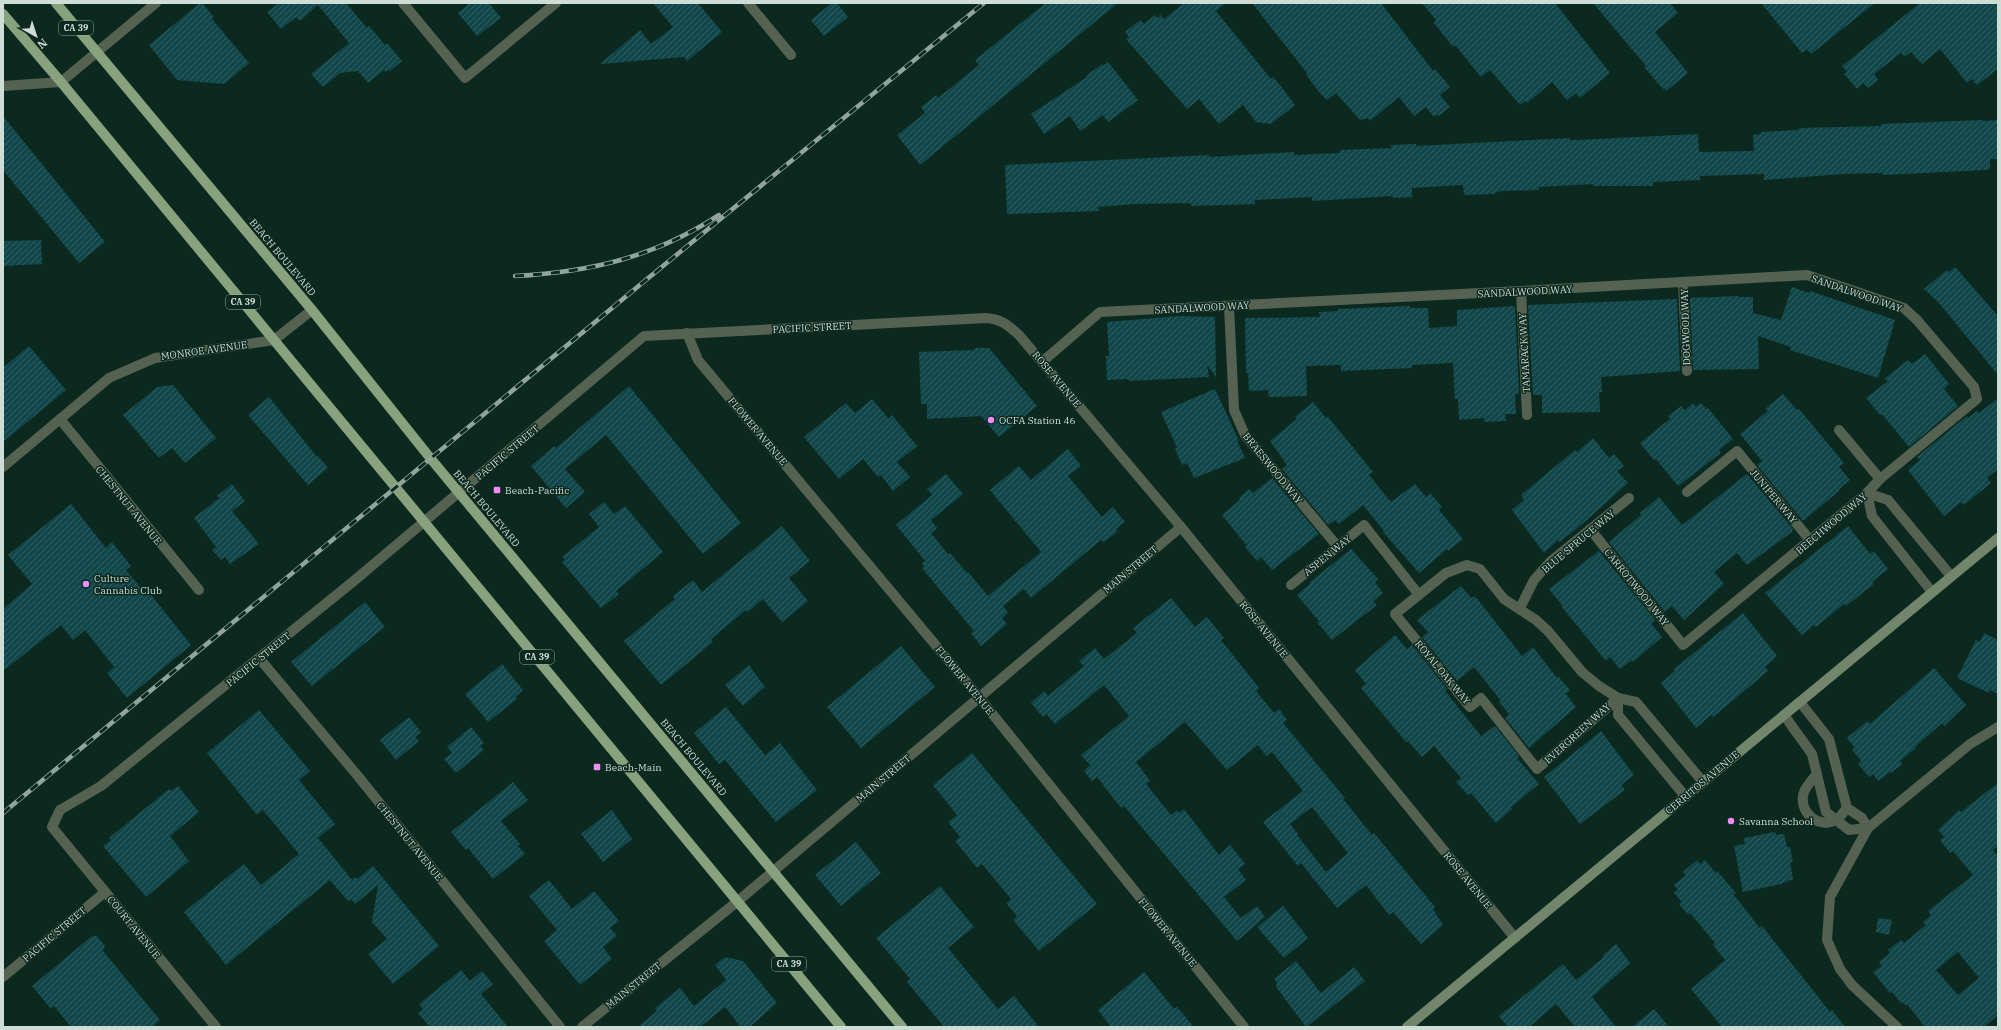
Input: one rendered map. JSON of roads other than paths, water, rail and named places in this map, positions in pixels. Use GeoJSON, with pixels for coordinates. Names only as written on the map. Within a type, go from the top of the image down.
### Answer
{"type":"FeatureCollection","features":[{"type":"Feature","properties":{"kind":"main road","name":"BEACH BOULEVARD"},"geometry":{"type":"LineString","coordinates":[[56,3],[96,53],[312,310],[459,492],[902,1027]]}},
{"type":"Feature","properties":{"kind":"main road","name":"CA 39"},"geometry":{"type":"LineString","coordinates":[[3,14],[61,82],[841,1027]]}},
{"type":"Feature","properties":{"kind":"main road","name":"CERRITOS AVENUE"},"geometry":{"type":"LineString","coordinates":[[1407,1027],[1998,538]]}},
{"type":"Feature","properties":{"kind":"street"},"geometry":{"type":"LineString","coordinates":[[3,86],[61,82],[156,3]]}},
{"type":"Feature","properties":{"kind":"street"},"geometry":{"type":"LineString","coordinates":[[403,3],[465,78],[556,3]]}},
{"type":"Feature","properties":{"kind":"street"},"geometry":{"type":"LineString","coordinates":[[748,3],[791,55]]}},
{"type":"Feature","properties":{"kind":"street","name":"SANDALWOOD WAY"},"geometry":{"type":"LineString","coordinates":[[1042,362],[1100,312],[1807,275],[1904,308],[1917,320],[1974,388],[1977,398]]}},
{"type":"Feature","properties":{"kind":"street","name":"DOGWOOD WAY"},"geometry":{"type":"LineString","coordinates":[[1683,282],[1686,371]]}},
{"type":"Feature","properties":{"kind":"street","name":"TAMARACK WAY"},"geometry":{"type":"LineString","coordinates":[[1521,291],[1527,416]]}},
{"type":"Feature","properties":{"kind":"street","name":"BRAESWOOD WAY"},"geometry":{"type":"LineString","coordinates":[[1229,306],[1234,410],[1245,435],[1338,546]]}},
{"type":"Feature","properties":{"kind":"street","name":"MONROE AVENUE"},"geometry":{"type":"LineString","coordinates":[[3,467],[109,378],[154,358],[274,340],[312,310]]}},
{"type":"Feature","properties":{"kind":"street","name":"PACIFIC STREET"},"geometry":{"type":"LineString","coordinates":[[52,827],[60,810],[101,786],[259,658],[644,336],[986,318],[997,319],[1007,324]]}},
{"type":"Feature","properties":{"kind":"street","name":"ROSE AVENUE"},"geometry":{"type":"LineString","coordinates":[[1007,324],[1042,362],[1181,527],[1515,938]]}},
{"type":"Feature","properties":{"kind":"street","name":"FLOWER AVENUE"},"geometry":{"type":"LineString","coordinates":[[687,333],[698,360],[978,696],[1244,1027]]}},
{"type":"Feature","properties":{"kind":"street","name":"BEECHWOOD WAY"},"geometry":{"type":"LineString","coordinates":[[1683,645],[1867,493],[1880,479],[1977,398]]}},
{"type":"Feature","properties":{"kind":"street","name":"CHESTNUT AVENUE"},"geometry":{"type":"LineString","coordinates":[[60,419],[199,590]]}},
{"type":"Feature","properties":{"kind":"street"},"geometry":{"type":"LineString","coordinates":[[1840,430],[1880,479]]}},
{"type":"Feature","properties":{"kind":"street","name":"JUNIPER WAY"},"geometry":{"type":"LineString","coordinates":[[1687,492],[1737,451],[1810,540]]}},
{"type":"Feature","properties":{"kind":"street"},"geometry":{"type":"LineString","coordinates":[[1867,493],[1888,500],[1951,576]]}},
{"type":"Feature","properties":{"kind":"street"},"geometry":{"type":"LineString","coordinates":[[1867,493],[1872,516],[1932,592]]}},
{"type":"Feature","properties":{"kind":"street","name":"BLUE SPRUCE WAY"},"geometry":{"type":"LineString","coordinates":[[1520,608],[1534,580],[1550,562],[1629,498]]}},
{"type":"Feature","properties":{"kind":"street","name":"ASPEN WAY"},"geometry":{"type":"LineString","coordinates":[[1291,585],[1364,525],[1419,595]]}},
{"type":"Feature","properties":{"kind":"street","name":"MAIN STREET"},"geometry":{"type":"LineString","coordinates":[[582,1027],[738,901],[978,696],[1181,527]]}},
{"type":"Feature","properties":{"kind":"street","name":"CARROTWOOD WAY"},"geometry":{"type":"LineString","coordinates":[[1590,529],[1683,645]]}},
{"type":"Feature","properties":{"kind":"street"},"geometry":{"type":"LineString","coordinates":[[1419,595],[1446,573],[1467,565],[1480,569],[1504,599],[1520,608],[1548,631],[1582,672],[1599,686],[1618,698],[1636,702],[1703,782]]}},
{"type":"Feature","properties":{"kind":"street","name":"ROYAL OAK WAY"},"geometry":{"type":"LineString","coordinates":[[1419,595],[1396,614],[1470,707],[1481,698],[1537,769]]}},
{"type":"Feature","properties":{"kind":"street","name":"CHESTNUT AVENUE"},"geometry":{"type":"LineString","coordinates":[[259,658],[362,782],[560,1027]]}},
{"type":"Feature","properties":{"kind":"street"},"geometry":{"type":"LineString","coordinates":[[1618,698],[1618,715],[1685,796]]}},
{"type":"Feature","properties":{"kind":"street","name":"EVERGREEN WAY"},"geometry":{"type":"LineString","coordinates":[[1537,769],[1618,698]]}},
{"type":"Feature","properties":{"kind":"street"},"geometry":{"type":"LineString","coordinates":[[1800,702],[1829,739],[1847,808],[1862,818],[1868,828]]}},
{"type":"Feature","properties":{"kind":"street"},"geometry":{"type":"LineString","coordinates":[[1784,715],[1812,754],[1826,812],[1849,830],[1868,828]]}},
{"type":"Feature","properties":{"kind":"street"},"geometry":{"type":"LineString","coordinates":[[1897,1027],[1852,985],[1840,969],[1827,940],[1830,897],[1868,828],[1970,744],[1998,727]]}},
{"type":"Feature","properties":{"kind":"street"},"geometry":{"type":"LineString","coordinates":[[1817,774],[1804,791],[1802,802],[1804,811],[1812,819],[1819,821],[1836,820],[1847,808]]}},
{"type":"Feature","properties":{"kind":"street","name":"COURT AVENUE"},"geometry":{"type":"LineString","coordinates":[[52,827],[216,1027]]}},
{"type":"Feature","properties":{"kind":"street","name":"PACIFIC STREET"},"geometry":{"type":"LineString","coordinates":[[3,977],[105,892]]}},
{"type":"Feature","properties":{"kind":"railway"},"geometry":{"type":"LineString","coordinates":[[3,813],[641,284],[984,3]]}},
{"type":"Feature","properties":{"kind":"railway"},"geometry":{"type":"LineString","coordinates":[[515,276],[570,271],[622,260],[671,242],[695,230],[719,215]]}},
{"type":"Feature","properties":{"kind":"place","name":"OCFA Station 46"},"geometry":{"type":"Point","coordinates":[991,420]}},
{"type":"Feature","properties":{"kind":"place","name":"Beach-Pacific"},"geometry":{"type":"Point","coordinates":[497,490]}},
{"type":"Feature","properties":{"kind":"place","name":"Culture Cannabis Club"},"geometry":{"type":"Point","coordinates":[86,584]}},
{"type":"Feature","properties":{"kind":"place","name":"Beach-Main"},"geometry":{"type":"Point","coordinates":[597,767]}},
{"type":"Feature","properties":{"kind":"place","name":"Savanna School"},"geometry":{"type":"Point","coordinates":[1731,821]}}]}
